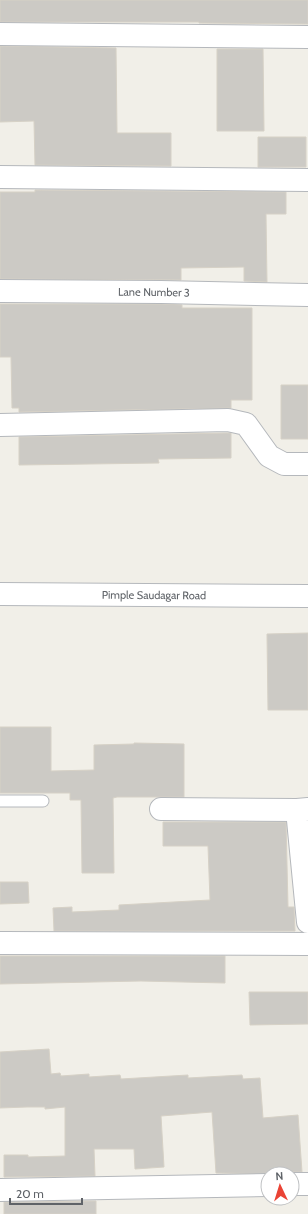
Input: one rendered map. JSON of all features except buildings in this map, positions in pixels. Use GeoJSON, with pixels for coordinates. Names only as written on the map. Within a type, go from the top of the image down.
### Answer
{"type":"FeatureCollection","features":[{"type":"Feature","properties":{"kind":"street"},"geometry":{"type":"LineString","coordinates":[[0,34],[308,37]]}},
{"type":"Feature","properties":{"kind":"street"},"geometry":{"type":"LineString","coordinates":[[0,177],[308,180]]}},
{"type":"Feature","properties":{"kind":"street","name":"Lane Number 3"},"geometry":{"type":"LineString","coordinates":[[0,291],[308,295]]}},
{"type":"Feature","properties":{"kind":"street"},"geometry":{"type":"LineString","coordinates":[[0,425],[228,420],[246,424],[269,456],[284,464],[308,464]]}},
{"type":"Feature","properties":{"kind":"street","name":"Pimple Saudagar Road"},"geometry":{"type":"LineString","coordinates":[[0,594],[308,596]]}},
{"type":"Feature","properties":{"kind":"street"},"geometry":{"type":"LineString","coordinates":[[161,809],[302,810],[308,922]]}},
{"type":"Feature","properties":{"kind":"street"},"geometry":{"type":"LineString","coordinates":[[0,943],[308,944]]}},
{"type":"Feature","properties":{"kind":"street"},"geometry":{"type":"LineString","coordinates":[[0,1190],[260,1185]]}},
{"type":"Feature","properties":{"kind":"lane"},"geometry":{"type":"LineString","coordinates":[[0,801],[43,801]]}}]}
